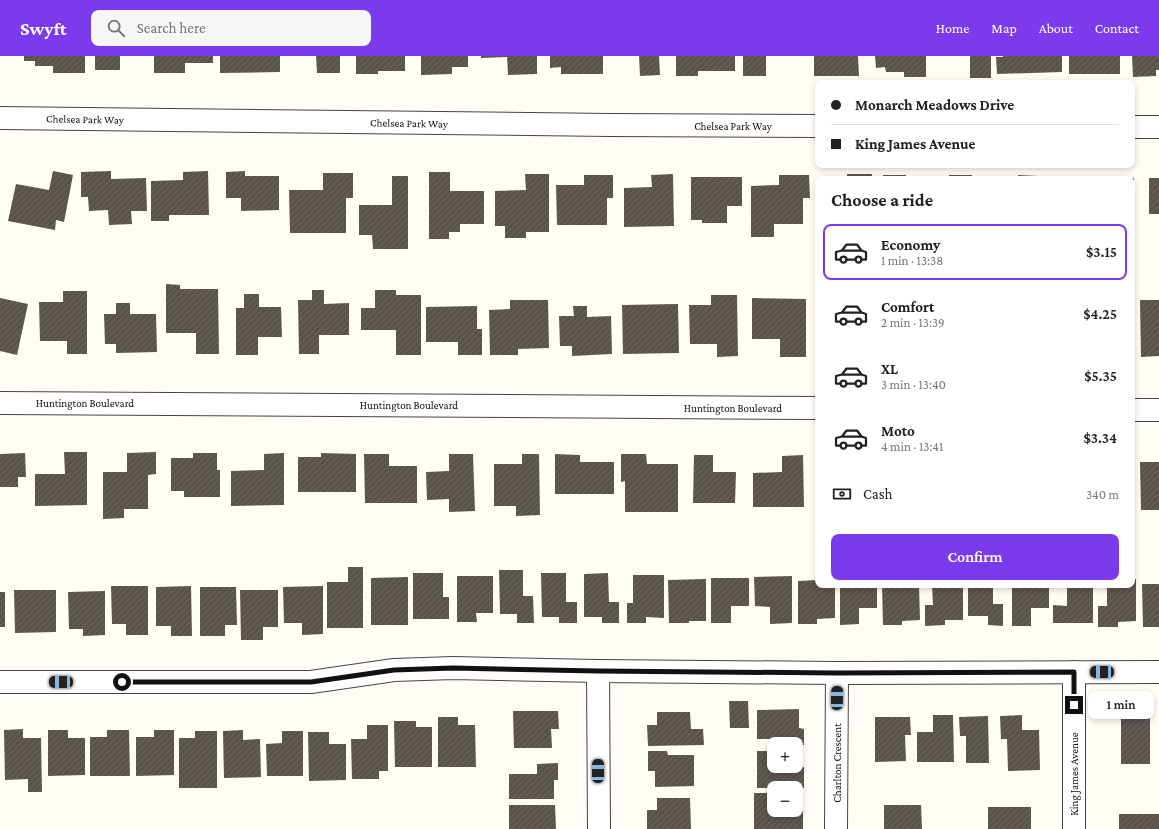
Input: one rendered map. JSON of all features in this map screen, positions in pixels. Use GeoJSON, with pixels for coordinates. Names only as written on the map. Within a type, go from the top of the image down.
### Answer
{"type":"FeatureCollection","features":[{"type":"Feature","properties":{"kind":"street","name":"Chelsea Park Way"},"geometry":{"type":"LineString","coordinates":[[0,118],[815,126]]}},
{"type":"Feature","properties":{"kind":"street"},"geometry":{"type":"LineString","coordinates":[[1135,127],[1159,127]]}},
{"type":"Feature","properties":{"kind":"street","name":"Huntington Boulevard"},"geometry":{"type":"LineString","coordinates":[[0,403],[815,408]]}},
{"type":"Feature","properties":{"kind":"street"},"geometry":{"type":"LineString","coordinates":[[1135,410],[1159,410]]}},
{"type":"Feature","properties":{"kind":"street"},"geometry":{"type":"LineString","coordinates":[[0,682],[311,682],[394,670],[453,668],[837,673],[1159,672]]}},
{"type":"Feature","properties":{"kind":"street"},"geometry":{"type":"LineString","coordinates":[[598,671],[598,829]]}},
{"type":"Feature","properties":{"kind":"street","name":"King James Avenue"},"geometry":{"type":"LineString","coordinates":[[1074,672],[1074,829]]}},
{"type":"Feature","properties":{"kind":"street","name":"Charlton Crescent"},"geometry":{"type":"LineString","coordinates":[[836,829],[837,673]]}},
{"type":"Feature","properties":{"kind":"building"},"geometry":{"type":"Polygon","coordinates":[[[24,56],[85,56],[85,73],[53,73],[53,66],[35,66],[35,61],[24,61],[24,56]]]}},
{"type":"Feature","properties":{"kind":"building"},"geometry":{"type":"Polygon","coordinates":[[[95,56],[120,56],[120,70],[95,70],[95,56]]]}},
{"type":"Feature","properties":{"kind":"building"},"geometry":{"type":"Polygon","coordinates":[[[154,56],[213,56],[213,63],[185,63],[185,73],[154,73],[154,56]]]}},
{"type":"Feature","properties":{"kind":"building"},"geometry":{"type":"Polygon","coordinates":[[[220,56],[280,56],[280,72],[220,73],[220,56]]]}},
{"type":"Feature","properties":{"kind":"building"},"geometry":{"type":"Polygon","coordinates":[[[316,56],[340,56],[340,73],[317,73],[316,56]]]}},
{"type":"Feature","properties":{"kind":"building"},"geometry":{"type":"Polygon","coordinates":[[[356,56],[405,56],[405,71],[378,71],[378,74],[356,74],[356,56]]]}},
{"type":"Feature","properties":{"kind":"building"},"geometry":{"type":"Polygon","coordinates":[[[421,56],[468,56],[468,67],[452,67],[452,74],[421,75],[421,56]]]}},
{"type":"Feature","properties":{"kind":"building"},"geometry":{"type":"Polygon","coordinates":[[[481,56],[507,56],[507,57],[481,58],[481,56]]]}},
{"type":"Feature","properties":{"kind":"building"},"geometry":{"type":"Polygon","coordinates":[[[507,56],[537,56],[537,74],[508,75],[507,56]]]}},
{"type":"Feature","properties":{"kind":"building"},"geometry":{"type":"Polygon","coordinates":[[[550,56],[603,56],[603,74],[561,74],[561,67],[550,68],[550,56]]]}},
{"type":"Feature","properties":{"kind":"building"},"geometry":{"type":"Polygon","coordinates":[[[639,56],[659,56],[660,75],[640,76],[639,56]]]}},
{"type":"Feature","properties":{"kind":"building"},"geometry":{"type":"Polygon","coordinates":[[[676,56],[735,56],[735,71],[698,71],[698,76],[676,76],[676,56]]]}},
{"type":"Feature","properties":{"kind":"building"},"geometry":{"type":"Polygon","coordinates":[[[743,56],[766,56],[766,76],[743,76],[743,56]]]}},
{"type":"Feature","properties":{"kind":"building"},"geometry":{"type":"Polygon","coordinates":[[[814,56],[858,56],[859,76],[814,76],[814,56]]]}},
{"type":"Feature","properties":{"kind":"building"},"geometry":{"type":"Polygon","coordinates":[[[875,56],[926,56],[926,77],[904,77],[904,72],[886,72],[885,67],[876,68],[875,56]]]}},
{"type":"Feature","properties":{"kind":"building"},"geometry":{"type":"Polygon","coordinates":[[[970,56],[991,56],[991,78],[970,78],[970,56]]]}},
{"type":"Feature","properties":{"kind":"building"},"geometry":{"type":"Polygon","coordinates":[[[1062,56],[1062,72],[997,74],[996,57],[1062,56]]]}},
{"type":"Feature","properties":{"kind":"building"},"geometry":{"type":"Polygon","coordinates":[[[1069,56],[1120,56],[1120,74],[1069,74],[1069,56]]]}},
{"type":"Feature","properties":{"kind":"building"},"geometry":{"type":"Polygon","coordinates":[[[1132,56],[1159,56],[1159,70],[1156,70],[1156,76],[1133,77],[1132,56]]]}},
{"type":"Feature","properties":{"kind":"building"},"geometry":{"type":"Polygon","coordinates":[[[53,171],[73,175],[64,222],[56,220],[55,230],[8,221],[16,184],[49,190],[53,171]]]}},
{"type":"Feature","properties":{"kind":"building"},"geometry":{"type":"Polygon","coordinates":[[[111,171],[111,179],[146,178],[147,211],[131,211],[132,224],[109,225],[108,210],[89,211],[88,197],[81,197],[81,172],[111,171]]]}},
{"type":"Feature","properties":{"kind":"building"},"geometry":{"type":"Polygon","coordinates":[[[208,171],[209,215],[169,215],[169,221],[151,221],[151,181],[183,180],[183,172],[208,171]]]}},
{"type":"Feature","properties":{"kind":"building"},"geometry":{"type":"Polygon","coordinates":[[[245,171],[245,176],[279,176],[279,210],[241,211],[241,198],[226,198],[226,172],[245,171]]]}},
{"type":"Feature","properties":{"kind":"building"},"geometry":{"type":"Polygon","coordinates":[[[429,172],[450,172],[450,191],[484,191],[484,224],[460,224],[460,232],[449,232],[449,239],[429,239],[429,172]]]}},
{"type":"Feature","properties":{"kind":"building"},"geometry":{"type":"Polygon","coordinates":[[[323,173],[353,173],[353,198],[346,198],[346,233],[290,233],[289,190],[323,190],[323,173]]]}},
{"type":"Feature","properties":{"kind":"building"},"geometry":{"type":"Polygon","coordinates":[[[525,174],[549,174],[549,232],[526,232],[526,238],[505,238],[505,226],[495,226],[495,191],[526,190],[525,174]]]}},
{"type":"Feature","properties":{"kind":"building"},"geometry":{"type":"Polygon","coordinates":[[[673,174],[674,226],[624,227],[624,188],[652,187],[651,175],[673,174]]]}},
{"type":"Feature","properties":{"kind":"building"},"geometry":{"type":"Polygon","coordinates":[[[847,174],[872,174],[872,176],[847,176],[847,174]]]}},
{"type":"Feature","properties":{"kind":"building"},"geometry":{"type":"Polygon","coordinates":[[[584,175],[613,175],[613,198],[607,198],[607,225],[557,225],[556,185],[584,185],[584,175]]]}},
{"type":"Feature","properties":{"kind":"building"},"geometry":{"type":"Polygon","coordinates":[[[779,175],[809,175],[810,198],[803,198],[803,224],[774,224],[774,237],[751,237],[751,186],[779,185],[779,175]]]}},
{"type":"Feature","properties":{"kind":"building"},"geometry":{"type":"Polygon","coordinates":[[[883,175],[906,175],[906,176],[883,175]]]}},
{"type":"Feature","properties":{"kind":"building"},"geometry":{"type":"Polygon","coordinates":[[[949,175],[972,175],[972,176],[949,175]]]}},
{"type":"Feature","properties":{"kind":"building"},"geometry":{"type":"Polygon","coordinates":[[[1018,175],[1039,176],[1018,176],[1018,175]]]}},
{"type":"Feature","properties":{"kind":"building"},"geometry":{"type":"Polygon","coordinates":[[[392,176],[408,176],[408,249],[373,249],[372,235],[359,235],[359,205],[392,205],[392,176]]]}},
{"type":"Feature","properties":{"kind":"building"},"geometry":{"type":"Polygon","coordinates":[[[691,177],[742,177],[742,206],[727,206],[727,223],[702,223],[702,220],[691,220],[691,177]]]}},
{"type":"Feature","properties":{"kind":"building"},"geometry":{"type":"Polygon","coordinates":[[[1149,178],[1159,178],[1159,214],[1149,214],[1149,178]]]}},
{"type":"Feature","properties":{"kind":"building"},"geometry":{"type":"Polygon","coordinates":[[[166,284],[180,285],[180,289],[218,289],[219,354],[196,354],[196,333],[166,333],[166,284]]]}},
{"type":"Feature","properties":{"kind":"building"},"geometry":{"type":"Polygon","coordinates":[[[312,290],[324,290],[324,304],[349,303],[349,335],[319,335],[319,354],[299,354],[298,300],[312,300],[312,290]]]}},
{"type":"Feature","properties":{"kind":"building"},"geometry":{"type":"Polygon","coordinates":[[[375,290],[396,290],[396,295],[421,295],[421,355],[396,355],[396,330],[361,330],[361,308],[375,308],[375,290]]]}},
{"type":"Feature","properties":{"kind":"building"},"geometry":{"type":"Polygon","coordinates":[[[63,291],[87,291],[87,354],[67,354],[67,341],[40,341],[39,302],[63,302],[63,291]]]}},
{"type":"Feature","properties":{"kind":"building"},"geometry":{"type":"Polygon","coordinates":[[[244,294],[259,294],[259,307],[281,307],[282,337],[258,337],[258,355],[236,355],[236,308],[244,308],[244,294]]]}},
{"type":"Feature","properties":{"kind":"building"},"geometry":{"type":"Polygon","coordinates":[[[711,295],[737,295],[738,356],[717,357],[717,344],[690,344],[689,305],[711,305],[711,295]]]}},
{"type":"Feature","properties":{"kind":"building"},"geometry":{"type":"Polygon","coordinates":[[[0,298],[28,304],[17,355],[0,351],[0,298]]]}},
{"type":"Feature","properties":{"kind":"building"},"geometry":{"type":"Polygon","coordinates":[[[752,298],[806,299],[806,357],[780,357],[780,339],[752,339],[752,298]]]}},
{"type":"Feature","properties":{"kind":"building"},"geometry":{"type":"Polygon","coordinates":[[[510,300],[548,300],[549,348],[518,349],[518,355],[490,355],[489,310],[510,309],[510,300]]]}},
{"type":"Feature","properties":{"kind":"building"},"geometry":{"type":"Polygon","coordinates":[[[1140,300],[1159,300],[1159,356],[1141,357],[1140,300]]]}},
{"type":"Feature","properties":{"kind":"building"},"geometry":{"type":"Polygon","coordinates":[[[116,303],[130,303],[130,314],[156,314],[157,352],[116,353],[116,344],[105,344],[104,314],[116,314],[116,303]]]}},
{"type":"Feature","properties":{"kind":"building"},"geometry":{"type":"Polygon","coordinates":[[[678,304],[679,353],[623,354],[622,305],[678,304]]]}},
{"type":"Feature","properties":{"kind":"building"},"geometry":{"type":"Polygon","coordinates":[[[477,306],[477,329],[482,329],[482,355],[458,355],[458,342],[426,342],[426,307],[477,306]]]}},
{"type":"Feature","properties":{"kind":"building"},"geometry":{"type":"Polygon","coordinates":[[[573,306],[587,306],[587,317],[611,316],[612,354],[572,356],[572,346],[560,346],[559,316],[574,316],[573,306]]]}},
{"type":"Feature","properties":{"kind":"building"},"geometry":{"type":"Polygon","coordinates":[[[64,452],[87,452],[87,505],[35,506],[35,474],[65,474],[64,452]]]}},
{"type":"Feature","properties":{"kind":"building"},"geometry":{"type":"Polygon","coordinates":[[[156,452],[156,474],[148,475],[148,509],[124,509],[124,518],[103,519],[103,472],[127,472],[127,453],[156,452]]]}},
{"type":"Feature","properties":{"kind":"building"},"geometry":{"type":"Polygon","coordinates":[[[25,453],[26,477],[18,477],[18,487],[0,487],[0,454],[25,453]]]}},
{"type":"Feature","properties":{"kind":"building"},"geometry":{"type":"Polygon","coordinates":[[[193,453],[217,453],[217,470],[220,470],[220,497],[184,497],[184,491],[171,491],[171,458],[193,458],[193,453]]]}},
{"type":"Feature","properties":{"kind":"building"},"geometry":{"type":"Polygon","coordinates":[[[284,453],[284,505],[231,506],[231,471],[264,470],[264,454],[284,453]]]}},
{"type":"Feature","properties":{"kind":"building"},"geometry":{"type":"Polygon","coordinates":[[[321,453],[356,454],[356,492],[298,492],[298,457],[321,457],[321,453]]]}},
{"type":"Feature","properties":{"kind":"building"},"geometry":{"type":"Polygon","coordinates":[[[364,454],[389,454],[389,466],[417,466],[417,503],[365,503],[364,454]]]}},
{"type":"Feature","properties":{"kind":"building"},"geometry":{"type":"Polygon","coordinates":[[[449,454],[473,454],[475,511],[449,512],[449,499],[427,500],[426,472],[449,471],[449,454]]]}},
{"type":"Feature","properties":{"kind":"building"},"geometry":{"type":"Polygon","coordinates":[[[522,454],[539,454],[540,515],[516,516],[516,506],[494,506],[494,464],[522,464],[522,454]]]}},
{"type":"Feature","properties":{"kind":"building"},"geometry":{"type":"Polygon","coordinates":[[[555,454],[580,455],[580,462],[614,462],[614,494],[555,494],[555,454]]]}},
{"type":"Feature","properties":{"kind":"building"},"geometry":{"type":"Polygon","coordinates":[[[621,454],[646,454],[647,464],[678,464],[678,512],[625,512],[625,481],[621,482],[621,454]]]}},
{"type":"Feature","properties":{"kind":"building"},"geometry":{"type":"Polygon","coordinates":[[[694,455],[713,455],[713,472],[736,472],[735,503],[693,503],[694,455]]]}},
{"type":"Feature","properties":{"kind":"building"},"geometry":{"type":"Polygon","coordinates":[[[803,455],[804,507],[753,507],[753,473],[782,472],[782,456],[803,455]]]}},
{"type":"Feature","properties":{"kind":"building"},"geometry":{"type":"Polygon","coordinates":[[[1140,462],[1159,462],[1159,510],[1141,510],[1140,462]]]}},
{"type":"Feature","properties":{"kind":"building"},"geometry":{"type":"Polygon","coordinates":[[[348,567],[363,567],[363,628],[327,628],[327,582],[348,582],[348,567]]]}},
{"type":"Feature","properties":{"kind":"building"},"geometry":{"type":"Polygon","coordinates":[[[499,570],[523,570],[523,596],[533,596],[534,623],[517,623],[517,614],[500,614],[499,570]]]}},
{"type":"Feature","properties":{"kind":"building"},"geometry":{"type":"Polygon","coordinates":[[[413,573],[443,573],[443,597],[449,597],[449,619],[413,619],[413,573]]]}},
{"type":"Feature","properties":{"kind":"building"},"geometry":{"type":"Polygon","coordinates":[[[541,573],[566,573],[566,602],[577,602],[577,623],[559,623],[559,617],[542,617],[541,573]]]}},
{"type":"Feature","properties":{"kind":"building"},"geometry":{"type":"Polygon","coordinates":[[[608,573],[609,602],[619,602],[619,623],[602,623],[602,617],[584,617],[584,574],[608,573]]]}},
{"type":"Feature","properties":{"kind":"building"},"geometry":{"type":"Polygon","coordinates":[[[633,575],[664,575],[664,618],[646,617],[646,623],[627,623],[627,603],[633,603],[633,575]]]}},
{"type":"Feature","properties":{"kind":"building"},"geometry":{"type":"Polygon","coordinates":[[[457,576],[493,576],[493,613],[476,613],[477,622],[457,622],[457,576]]]}},
{"type":"Feature","properties":{"kind":"building"},"geometry":{"type":"Polygon","coordinates":[[[792,576],[792,623],[770,624],[770,607],[755,606],[754,577],[792,576]]]}},
{"type":"Feature","properties":{"kind":"building"},"geometry":{"type":"Polygon","coordinates":[[[408,577],[408,625],[371,625],[371,578],[408,577]]]}},
{"type":"Feature","properties":{"kind":"building"},"geometry":{"type":"Polygon","coordinates":[[[711,578],[749,578],[749,606],[731,606],[731,623],[711,623],[711,578]]]}},
{"type":"Feature","properties":{"kind":"building"},"geometry":{"type":"Polygon","coordinates":[[[706,579],[706,621],[669,623],[668,580],[706,579]]]}},
{"type":"Feature","properties":{"kind":"building"},"geometry":{"type":"Polygon","coordinates":[[[1136,579],[1136,621],[1118,622],[1118,627],[1098,627],[1098,606],[1107,606],[1107,588],[1135,588],[1136,579]]]}},
{"type":"Feature","properties":{"kind":"building"},"geometry":{"type":"Polygon","coordinates":[[[815,580],[815,588],[835,588],[835,618],[817,619],[817,624],[798,624],[798,581],[815,580]]]}},
{"type":"Feature","properties":{"kind":"building"},"geometry":{"type":"Polygon","coordinates":[[[1142,584],[1159,584],[1159,627],[1143,627],[1142,584]]]}},
{"type":"Feature","properties":{"kind":"building"},"geometry":{"type":"Polygon","coordinates":[[[111,586],[148,586],[148,635],[126,635],[126,624],[112,624],[111,586]]]}},
{"type":"Feature","properties":{"kind":"building"},"geometry":{"type":"Polygon","coordinates":[[[191,586],[192,636],[171,636],[171,626],[156,626],[156,587],[191,586]]]}},
{"type":"Feature","properties":{"kind":"building"},"geometry":{"type":"Polygon","coordinates":[[[323,586],[323,634],[302,635],[302,623],[284,623],[283,587],[323,586]]]}},
{"type":"Feature","properties":{"kind":"building"},"geometry":{"type":"Polygon","coordinates":[[[200,587],[236,587],[237,625],[225,625],[225,636],[200,636],[200,587]]]}},
{"type":"Feature","properties":{"kind":"building"},"geometry":{"type":"Polygon","coordinates":[[[840,588],[877,588],[877,608],[859,608],[859,624],[840,625],[840,588]]]}},
{"type":"Feature","properties":{"kind":"building"},"geometry":{"type":"Polygon","coordinates":[[[882,588],[919,588],[920,620],[902,621],[902,625],[883,625],[882,588]]]}},
{"type":"Feature","properties":{"kind":"building"},"geometry":{"type":"Polygon","coordinates":[[[932,588],[963,588],[963,620],[945,620],[945,625],[925,626],[925,605],[933,605],[932,588]]]}},
{"type":"Feature","properties":{"kind":"building"},"geometry":{"type":"Polygon","coordinates":[[[968,588],[993,588],[993,604],[1003,604],[1003,626],[988,625],[988,616],[968,616],[968,588]]]}},
{"type":"Feature","properties":{"kind":"building"},"geometry":{"type":"Polygon","coordinates":[[[1012,588],[1049,588],[1049,608],[1031,608],[1031,626],[1012,626],[1012,588]]]}},
{"type":"Feature","properties":{"kind":"building"},"geometry":{"type":"Polygon","coordinates":[[[1067,588],[1093,588],[1093,623],[1053,623],[1053,605],[1067,606],[1067,588]]]}},
{"type":"Feature","properties":{"kind":"building"},"geometry":{"type":"Polygon","coordinates":[[[14,590],[56,590],[56,632],[15,633],[14,590]]]}},
{"type":"Feature","properties":{"kind":"building"},"geometry":{"type":"Polygon","coordinates":[[[240,590],[278,590],[278,627],[263,627],[263,640],[241,640],[240,590]]]}},
{"type":"Feature","properties":{"kind":"building"},"geometry":{"type":"Polygon","coordinates":[[[105,591],[105,635],[83,636],[83,629],[69,629],[68,592],[105,591]]]}},
{"type":"Feature","properties":{"kind":"building"},"geometry":{"type":"Polygon","coordinates":[[[0,592],[5,592],[5,627],[0,627],[0,592]]]}},
{"type":"Feature","properties":{"kind":"building"},"geometry":{"type":"Polygon","coordinates":[[[729,701],[748,701],[749,728],[730,728],[729,701]]]}},
{"type":"Feature","properties":{"kind":"building"},"geometry":{"type":"Polygon","coordinates":[[[799,709],[799,728],[804,729],[804,745],[803,737],[767,737],[767,739],[757,739],[757,710],[799,709]]]}},
{"type":"Feature","properties":{"kind":"building"},"geometry":{"type":"Polygon","coordinates":[[[513,711],[558,711],[559,729],[551,729],[552,748],[514,748],[513,711]]]}},
{"type":"Feature","properties":{"kind":"building"},"geometry":{"type":"Polygon","coordinates":[[[657,712],[690,712],[691,729],[703,729],[704,745],[648,746],[647,725],[657,725],[657,712]]]}},
{"type":"Feature","properties":{"kind":"building"},"geometry":{"type":"Polygon","coordinates":[[[933,715],[953,715],[954,762],[917,762],[917,732],[933,732],[933,715]]]}},
{"type":"Feature","properties":{"kind":"building"},"geometry":{"type":"Polygon","coordinates":[[[1022,715],[1022,730],[1039,730],[1040,770],[1008,771],[1007,739],[1001,739],[1000,716],[1022,715]]]}},
{"type":"Feature","properties":{"kind":"building"},"geometry":{"type":"Polygon","coordinates":[[[988,716],[989,763],[966,763],[966,736],[960,736],[959,717],[988,716]]]}},
{"type":"Feature","properties":{"kind":"building"},"geometry":{"type":"Polygon","coordinates":[[[438,717],[458,717],[458,725],[475,725],[476,767],[438,767],[438,717]]]}},
{"type":"Feature","properties":{"kind":"building"},"geometry":{"type":"Polygon","coordinates":[[[875,717],[910,717],[911,735],[905,735],[906,761],[875,762],[875,717]]]}},
{"type":"Feature","properties":{"kind":"building"},"geometry":{"type":"Polygon","coordinates":[[[1150,717],[1150,764],[1121,764],[1121,718],[1150,717]]]}},
{"type":"Feature","properties":{"kind":"building"},"geometry":{"type":"Polygon","coordinates":[[[394,721],[416,721],[416,727],[432,727],[432,767],[395,767],[394,721]]]}},
{"type":"Feature","properties":{"kind":"building"},"geometry":{"type":"Polygon","coordinates":[[[367,725],[388,725],[388,771],[379,771],[379,779],[352,779],[351,739],[367,739],[367,725]]]}},
{"type":"Feature","properties":{"kind":"building"},"geometry":{"type":"Polygon","coordinates":[[[23,729],[23,738],[41,738],[42,792],[28,792],[28,779],[5,780],[4,730],[23,729]]]}},
{"type":"Feature","properties":{"kind":"building"},"geometry":{"type":"Polygon","coordinates":[[[48,730],[68,730],[68,738],[85,738],[85,775],[48,776],[48,730]]]}},
{"type":"Feature","properties":{"kind":"building"},"geometry":{"type":"Polygon","coordinates":[[[107,730],[129,730],[130,776],[90,776],[90,737],[107,737],[107,730]]]}},
{"type":"Feature","properties":{"kind":"building"},"geometry":{"type":"Polygon","coordinates":[[[154,730],[174,730],[174,775],[136,776],[136,737],[154,737],[154,730]]]}},
{"type":"Feature","properties":{"kind":"building"},"geometry":{"type":"Polygon","coordinates":[[[243,730],[243,740],[260,739],[261,777],[224,778],[223,731],[243,730]]]}},
{"type":"Feature","properties":{"kind":"building"},"geometry":{"type":"Polygon","coordinates":[[[195,731],[217,731],[217,788],[179,788],[179,738],[195,738],[195,731]]]}},
{"type":"Feature","properties":{"kind":"building"},"geometry":{"type":"Polygon","coordinates":[[[282,731],[303,731],[303,776],[267,776],[266,744],[282,743],[282,731]]]}},
{"type":"Feature","properties":{"kind":"building"},"geometry":{"type":"Polygon","coordinates":[[[308,732],[329,732],[329,744],[346,744],[346,780],[309,781],[308,732]]]}},
{"type":"Feature","properties":{"kind":"building"},"geometry":{"type":"Polygon","coordinates":[[[648,751],[667,751],[668,755],[694,755],[694,786],[655,787],[655,771],[648,771],[648,751]]]}},
{"type":"Feature","properties":{"kind":"building"},"geometry":{"type":"Polygon","coordinates":[[[757,751],[767,751],[767,773],[803,773],[804,767],[804,788],[803,781],[767,781],[767,788],[757,788],[757,751]]]}},
{"type":"Feature","properties":{"kind":"building"},"geometry":{"type":"Polygon","coordinates":[[[558,763],[558,780],[554,780],[554,799],[509,799],[509,774],[537,774],[537,764],[558,763]]]}},
{"type":"Feature","properties":{"kind":"building"},"geometry":{"type":"Polygon","coordinates":[[[754,793],[767,793],[767,817],[803,817],[803,829],[754,829],[754,793]]]}},
{"type":"Feature","properties":{"kind":"building"},"geometry":{"type":"Polygon","coordinates":[[[657,798],[690,798],[691,829],[647,829],[647,810],[657,810],[657,798]]]}},
{"type":"Feature","properties":{"kind":"building"},"geometry":{"type":"Polygon","coordinates":[[[509,805],[555,805],[556,829],[509,829],[509,805]]]}},
{"type":"Feature","properties":{"kind":"building"},"geometry":{"type":"Polygon","coordinates":[[[884,805],[921,805],[922,829],[884,829],[884,805]]]}},
{"type":"Feature","properties":{"kind":"building"},"geometry":{"type":"Polygon","coordinates":[[[988,807],[1031,807],[1031,829],[988,829],[988,807]]]}},
{"type":"Feature","properties":{"kind":"building"},"geometry":{"type":"Polygon","coordinates":[[[1119,814],[1159,814],[1159,829],[1119,829],[1119,814]]]}},
{"type":"Feature","properties":{"kind":"route"},"geometry":{"type":"LineString","coordinates":[[122,682],[311,682],[394,670],[453,668],[837,673],[1074,672],[1074,705]]}}]}
